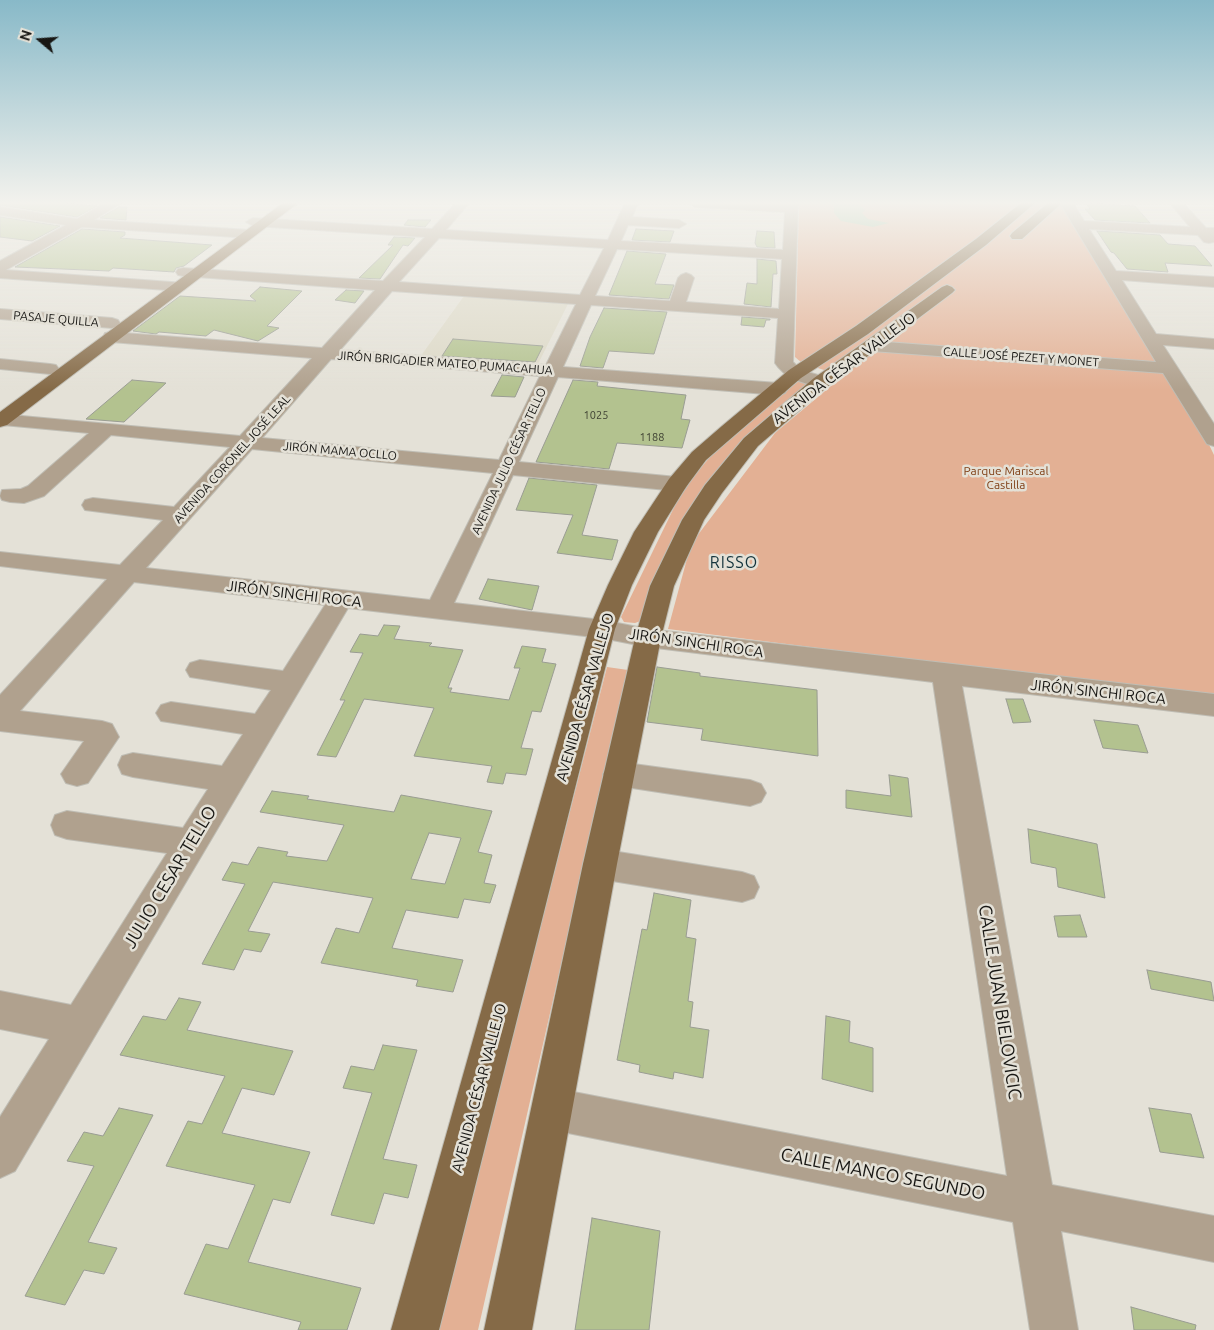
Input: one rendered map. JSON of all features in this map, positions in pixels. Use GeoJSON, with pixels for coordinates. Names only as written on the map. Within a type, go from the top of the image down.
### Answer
{"type":"FeatureCollection","features":[{"type":"Feature","properties":{"kind":"main road"},"geometry":{"type":"LineString","coordinates":[[1,415],[199,265]]}},
{"type":"Feature","properties":{"kind":"main road","name":"AVENIDA CÉSAR VALLEJO"},"geometry":{"type":"LineString","coordinates":[[508,1330],[600,864],[648,638],[662,586],[693,520],[713,490],[751,442],[772,423],[808,378],[862,330],[960,265]]}},
{"type":"Feature","properties":{"kind":"main road","name":"AVENIDA CÉSAR VALLEJO"},"geometry":{"type":"LineString","coordinates":[[414,1330],[602,629],[620,585],[646,532],[677,484],[699,456],[778,389],[808,378],[872,346],[980,265]]}},
{"type":"Feature","properties":{"kind":"main road"},"geometry":{"type":"LineString","coordinates":[[1,415],[50,368],[112,330]]}},
{"type":"Feature","properties":{"kind":"street","name":"AVENIDA CORONEL JOSÉ LEAL"},"geometry":{"type":"LineString","coordinates":[[0,714],[407,265]]}},
{"type":"Feature","properties":{"kind":"street","name":"AVENIDA JULIO CÉSAR TELLO"},"geometry":{"type":"LineString","coordinates":[[438,610],[603,265]]}},
{"type":"Feature","properties":{"kind":"street"},"geometry":{"type":"LineString","coordinates":[[787,265],[784,363],[808,378]]}},
{"type":"Feature","properties":{"kind":"street"},"geometry":{"type":"LineString","coordinates":[[1104,265],[1211,429]]}},
{"type":"Feature","properties":{"kind":"street"},"geometry":{"type":"LineString","coordinates":[[0,274],[388,286],[785,314]]}},
{"type":"Feature","properties":{"kind":"street"},"geometry":{"type":"LineString","coordinates":[[1110,275],[1214,282]]}},
{"type":"Feature","properties":{"kind":"street"},"geometry":{"type":"LineString","coordinates":[[676,307],[686,278]]}},
{"type":"Feature","properties":{"kind":"street","name":"PASAJE QUILLA"},"geometry":{"type":"LineString","coordinates":[[0,314],[112,330]]}},
{"type":"Feature","properties":{"kind":"street","name":"JIRÓN BRIGADIER MATEO PUMACAHUA"},"geometry":{"type":"LineString","coordinates":[[112,330],[327,354],[778,389]]}},
{"type":"Feature","properties":{"kind":"street"},"geometry":{"type":"LineString","coordinates":[[1151,339],[1214,344]]}},
{"type":"Feature","properties":{"kind":"street","name":"CALLE JOSÉ PEZET Y MONET"},"geometry":{"type":"LineString","coordinates":[[872,346],[1170,368]]}},
{"type":"Feature","properties":{"kind":"street"},"geometry":{"type":"LineString","coordinates":[[0,364],[50,368]]}},
{"type":"Feature","properties":{"kind":"street","name":"JIRÓN MAMA OCLLO"},"geometry":{"type":"LineString","coordinates":[[1,415],[106,428],[677,484]]}},
{"type":"Feature","properties":{"kind":"street"},"geometry":{"type":"LineString","coordinates":[[10,495],[24,496],[36,491],[106,428]]}},
{"type":"Feature","properties":{"kind":"street"},"geometry":{"type":"LineString","coordinates":[[93,505],[181,514]]}},
{"type":"Feature","properties":{"kind":"street","name":"JIRÓN SINCHI ROCA"},"geometry":{"type":"LineString","coordinates":[[0,559],[602,629],[648,638],[1214,705]]}},
{"type":"Feature","properties":{"kind":"street","name":"JULIO CESAR TELLO"},"geometry":{"type":"LineString","coordinates":[[0,1156],[341,599]]}},
{"type":"Feature","properties":{"kind":"street"},"geometry":{"type":"LineString","coordinates":[[200,670],[290,682]]}},
{"type":"Feature","properties":{"kind":"street","name":"CALLE JUAN BIELOVICIC"},"geometry":{"type":"LineString","coordinates":[[946,674],[1054,1330]]}},
{"type":"Feature","properties":{"kind":"street"},"geometry":{"type":"LineString","coordinates":[[171,714],[263,726]]}},
{"type":"Feature","properties":{"kind":"street"},"geometry":{"type":"LineString","coordinates":[[0,720],[102,732],[104,737],[78,774]]}},
{"type":"Feature","properties":{"kind":"street"},"geometry":{"type":"LineString","coordinates":[[133,765],[230,780]]}},
{"type":"Feature","properties":{"kind":"street"},"geometry":{"type":"LineString","coordinates":[[619,774],[750,793]]}},
{"type":"Feature","properties":{"kind":"street"},"geometry":{"type":"LineString","coordinates":[[67,825],[192,843]]}},
{"type":"Feature","properties":{"kind":"street"},"geometry":{"type":"LineString","coordinates":[[600,864],[742,887]]}},
{"type":"Feature","properties":{"kind":"street"},"geometry":{"type":"LineString","coordinates":[[0,1010],[80,1026]]}},
{"type":"Feature","properties":{"kind":"street","name":"CALLE MANCO SEGUNDO"},"geometry":{"type":"LineString","coordinates":[[553,1109],[1214,1239]]}},
{"type":"Feature","properties":{"kind":"shaded area"},"geometry":{"type":"Polygon","coordinates":[[[464,296],[568,304],[537,366],[420,357],[464,296]]]}},
{"type":"Feature","properties":{"kind":"green space","name":"Parque Mariscal Castilla"},"geometry":{"type":"Polygon","coordinates":[[[797,265],[1104,265],[1198,422],[1214,455],[1214,698],[668,629],[691,544],[775,433],[843,376],[802,363],[795,357],[797,265]]]}},
{"type":"Feature","properties":{"kind":"green space"},"geometry":{"type":"Polygon","coordinates":[[[800,380],[810,383],[746,441],[682,519],[643,620],[635,623],[624,622],[621,617],[683,489],[726,438],[800,380]]]}},
{"type":"Feature","properties":{"kind":"green space"},"geometry":{"type":"Polygon","coordinates":[[[607,667],[628,670],[478,1330],[437,1330],[607,667]]]}},
{"type":"Feature","properties":{"kind":"building"},"geometry":{"type":"Polygon","coordinates":[[[18,265],[185,265],[176,268],[174,272],[113,268],[109,271],[15,267],[18,265]]]}},
{"type":"Feature","properties":{"kind":"building"},"geometry":{"type":"Polygon","coordinates":[[[372,265],[389,265],[380,279],[359,278],[372,265]]]}},
{"type":"Feature","properties":{"kind":"building"},"geometry":{"type":"Polygon","coordinates":[[[621,265],[662,265],[655,284],[674,285],[669,299],[609,295],[621,265]]]}},
{"type":"Feature","properties":{"kind":"building"},"geometry":{"type":"Polygon","coordinates":[[[757,265],[776,265],[777,274],[773,274],[771,307],[744,304],[747,283],[757,284],[757,265]]]}},
{"type":"Feature","properties":{"kind":"building"},"geometry":{"type":"Polygon","coordinates":[[[1124,265],[1166,265],[1168,272],[1127,269],[1124,265]]]}},
{"type":"Feature","properties":{"kind":"building"},"geometry":{"type":"Polygon","coordinates":[[[260,287],[302,291],[267,326],[279,328],[258,341],[214,330],[206,336],[133,331],[180,296],[256,301],[250,296],[260,287]]]}},
{"type":"Feature","properties":{"kind":"building"},"geometry":{"type":"Polygon","coordinates":[[[346,290],[364,291],[355,303],[335,300],[346,290]]]}},
{"type":"Feature","properties":{"kind":"building"},"geometry":{"type":"Polygon","coordinates":[[[604,308],[667,312],[654,354],[609,351],[603,368],[580,366],[590,337],[604,308]]]}},
{"type":"Feature","properties":{"kind":"building"},"geometry":{"type":"Polygon","coordinates":[[[742,317],[770,320],[766,320],[764,327],[741,325],[742,317]]]}},
{"type":"Feature","properties":{"kind":"building"},"geometry":{"type":"Polygon","coordinates":[[[453,339],[543,346],[535,362],[442,356],[453,339]]]}},
{"type":"Feature","properties":{"kind":"building"},"geometry":{"type":"Polygon","coordinates":[[[502,375],[524,377],[515,397],[491,396],[502,375]]]}},
{"type":"Feature","properties":{"kind":"building"},"geometry":{"type":"Polygon","coordinates":[[[132,380],[166,383],[124,422],[86,419],[132,380]]]}},
{"type":"Feature","properties":{"kind":"building"},"geometry":{"type":"Polygon","coordinates":[[[573,380],[598,382],[597,386],[686,395],[681,419],[690,420],[682,448],[617,443],[609,469],[536,462],[573,380]]]}},
{"type":"Feature","properties":{"kind":"building"},"geometry":{"type":"Polygon","coordinates":[[[529,478],[597,485],[582,535],[618,540],[612,560],[557,553],[573,515],[516,510],[529,478]]]}},
{"type":"Feature","properties":{"kind":"building"},"geometry":{"type":"Polygon","coordinates":[[[488,579],[539,586],[532,610],[479,599],[488,579]]]}},
{"type":"Feature","properties":{"kind":"building"},"geometry":{"type":"Polygon","coordinates":[[[384,625],[400,626],[394,639],[432,643],[429,646],[463,650],[448,688],[452,688],[450,692],[509,700],[520,668],[514,668],[522,646],[546,649],[542,662],[556,664],[541,712],[532,711],[521,748],[533,749],[526,775],[506,773],[503,784],[487,782],[492,766],[414,756],[434,708],[364,699],[336,757],[317,755],[345,700],[340,700],[363,653],[350,652],[360,634],[378,636],[384,625]]]}},
{"type":"Feature","properties":{"kind":"building"},"geometry":{"type":"Polygon","coordinates":[[[657,667],[700,673],[700,676],[817,690],[818,756],[701,740],[703,729],[647,722],[657,667]]]}},
{"type":"Feature","properties":{"kind":"building"},"geometry":{"type":"Polygon","coordinates":[[[1006,699],[1023,699],[1031,722],[1013,723],[1006,699]]]}},
{"type":"Feature","properties":{"kind":"building"},"geometry":{"type":"Polygon","coordinates":[[[1094,720],[1138,725],[1148,753],[1103,748],[1094,720]]]}},
{"type":"Feature","properties":{"kind":"building"},"geometry":{"type":"Polygon","coordinates":[[[889,775],[908,778],[912,817],[846,808],[846,790],[891,796],[889,775]]]}},
{"type":"Feature","properties":{"kind":"building"},"geometry":{"type":"Polygon","coordinates":[[[272,791],[309,796],[307,799],[394,812],[401,795],[492,811],[478,852],[492,855],[484,883],[496,885],[490,903],[464,899],[458,918],[406,910],[392,948],[463,960],[453,992],[416,986],[418,980],[321,963],[336,928],[359,933],[373,898],[273,882],[248,931],[270,934],[261,952],[244,949],[234,970],[202,964],[245,884],[222,880],[232,862],[248,865],[258,847],[288,852],[286,856],[327,861],[344,825],[260,812],[272,791]],[[429,833],[411,879],[445,884],[461,838],[429,833]]]}},
{"type":"Feature","properties":{"kind":"building"},"geometry":{"type":"Polygon","coordinates":[[[1028,829],[1097,844],[1105,898],[1058,887],[1056,868],[1031,863],[1028,829]]]}},
{"type":"Feature","properties":{"kind":"building"},"geometry":{"type":"Polygon","coordinates":[[[654,893],[691,900],[686,937],[696,939],[688,1001],[693,1002],[690,1027],[709,1030],[703,1078],[674,1072],[673,1079],[639,1072],[640,1065],[617,1060],[642,929],[647,930],[654,893]]]}},
{"type":"Feature","properties":{"kind":"building"},"geometry":{"type":"Polygon","coordinates":[[[1080,915],[1087,937],[1058,937],[1054,916],[1080,915]]]}},
{"type":"Feature","properties":{"kind":"building"},"geometry":{"type":"Polygon","coordinates":[[[1147,970],[1211,982],[1214,1001],[1151,989],[1147,970]]]}},
{"type":"Feature","properties":{"kind":"building"},"geometry":{"type":"Polygon","coordinates":[[[179,998],[201,1002],[187,1030],[293,1051],[274,1095],[242,1088],[222,1133],[310,1152],[290,1203],[273,1199],[248,1262],[361,1288],[347,1330],[298,1330],[301,1322],[184,1294],[206,1244],[228,1249],[255,1185],[166,1166],[188,1121],[202,1124],[225,1076],[120,1055],[143,1016],[166,1020],[179,998]]]}},
{"type":"Feature","properties":{"kind":"building"},"geometry":{"type":"Polygon","coordinates":[[[826,1016],[850,1021],[849,1042],[873,1048],[873,1092],[822,1079],[826,1016]]]}},
{"type":"Feature","properties":{"kind":"building"},"geometry":{"type":"Polygon","coordinates":[[[383,1045],[417,1050],[383,1159],[417,1165],[408,1198],[384,1193],[374,1224],[331,1215],[372,1093],[343,1088],[351,1066],[374,1070],[383,1045]]]}},
{"type":"Feature","properties":{"kind":"building"},"geometry":{"type":"Polygon","coordinates":[[[119,1108],[153,1115],[88,1242],[117,1248],[104,1274],[84,1270],[65,1305],[25,1296],[94,1166],[67,1161],[84,1132],[103,1136],[119,1108]]]}},
{"type":"Feature","properties":{"kind":"building"},"geometry":{"type":"Polygon","coordinates":[[[1149,1108],[1191,1114],[1204,1158],[1160,1152],[1149,1108]]]}},
{"type":"Feature","properties":{"kind":"building"},"geometry":{"type":"Polygon","coordinates":[[[592,1218],[660,1231],[649,1330],[575,1330],[592,1218]]]}},
{"type":"Feature","properties":{"kind":"building"},"geometry":{"type":"Polygon","coordinates":[[[1131,1307],[1196,1325],[1195,1330],[1134,1330],[1131,1307]]]}},
{"type":"Feature","properties":{"kind":"district","name":"RISSO"},"geometry":{"type":"Point","coordinates":[734,563]}}]}
